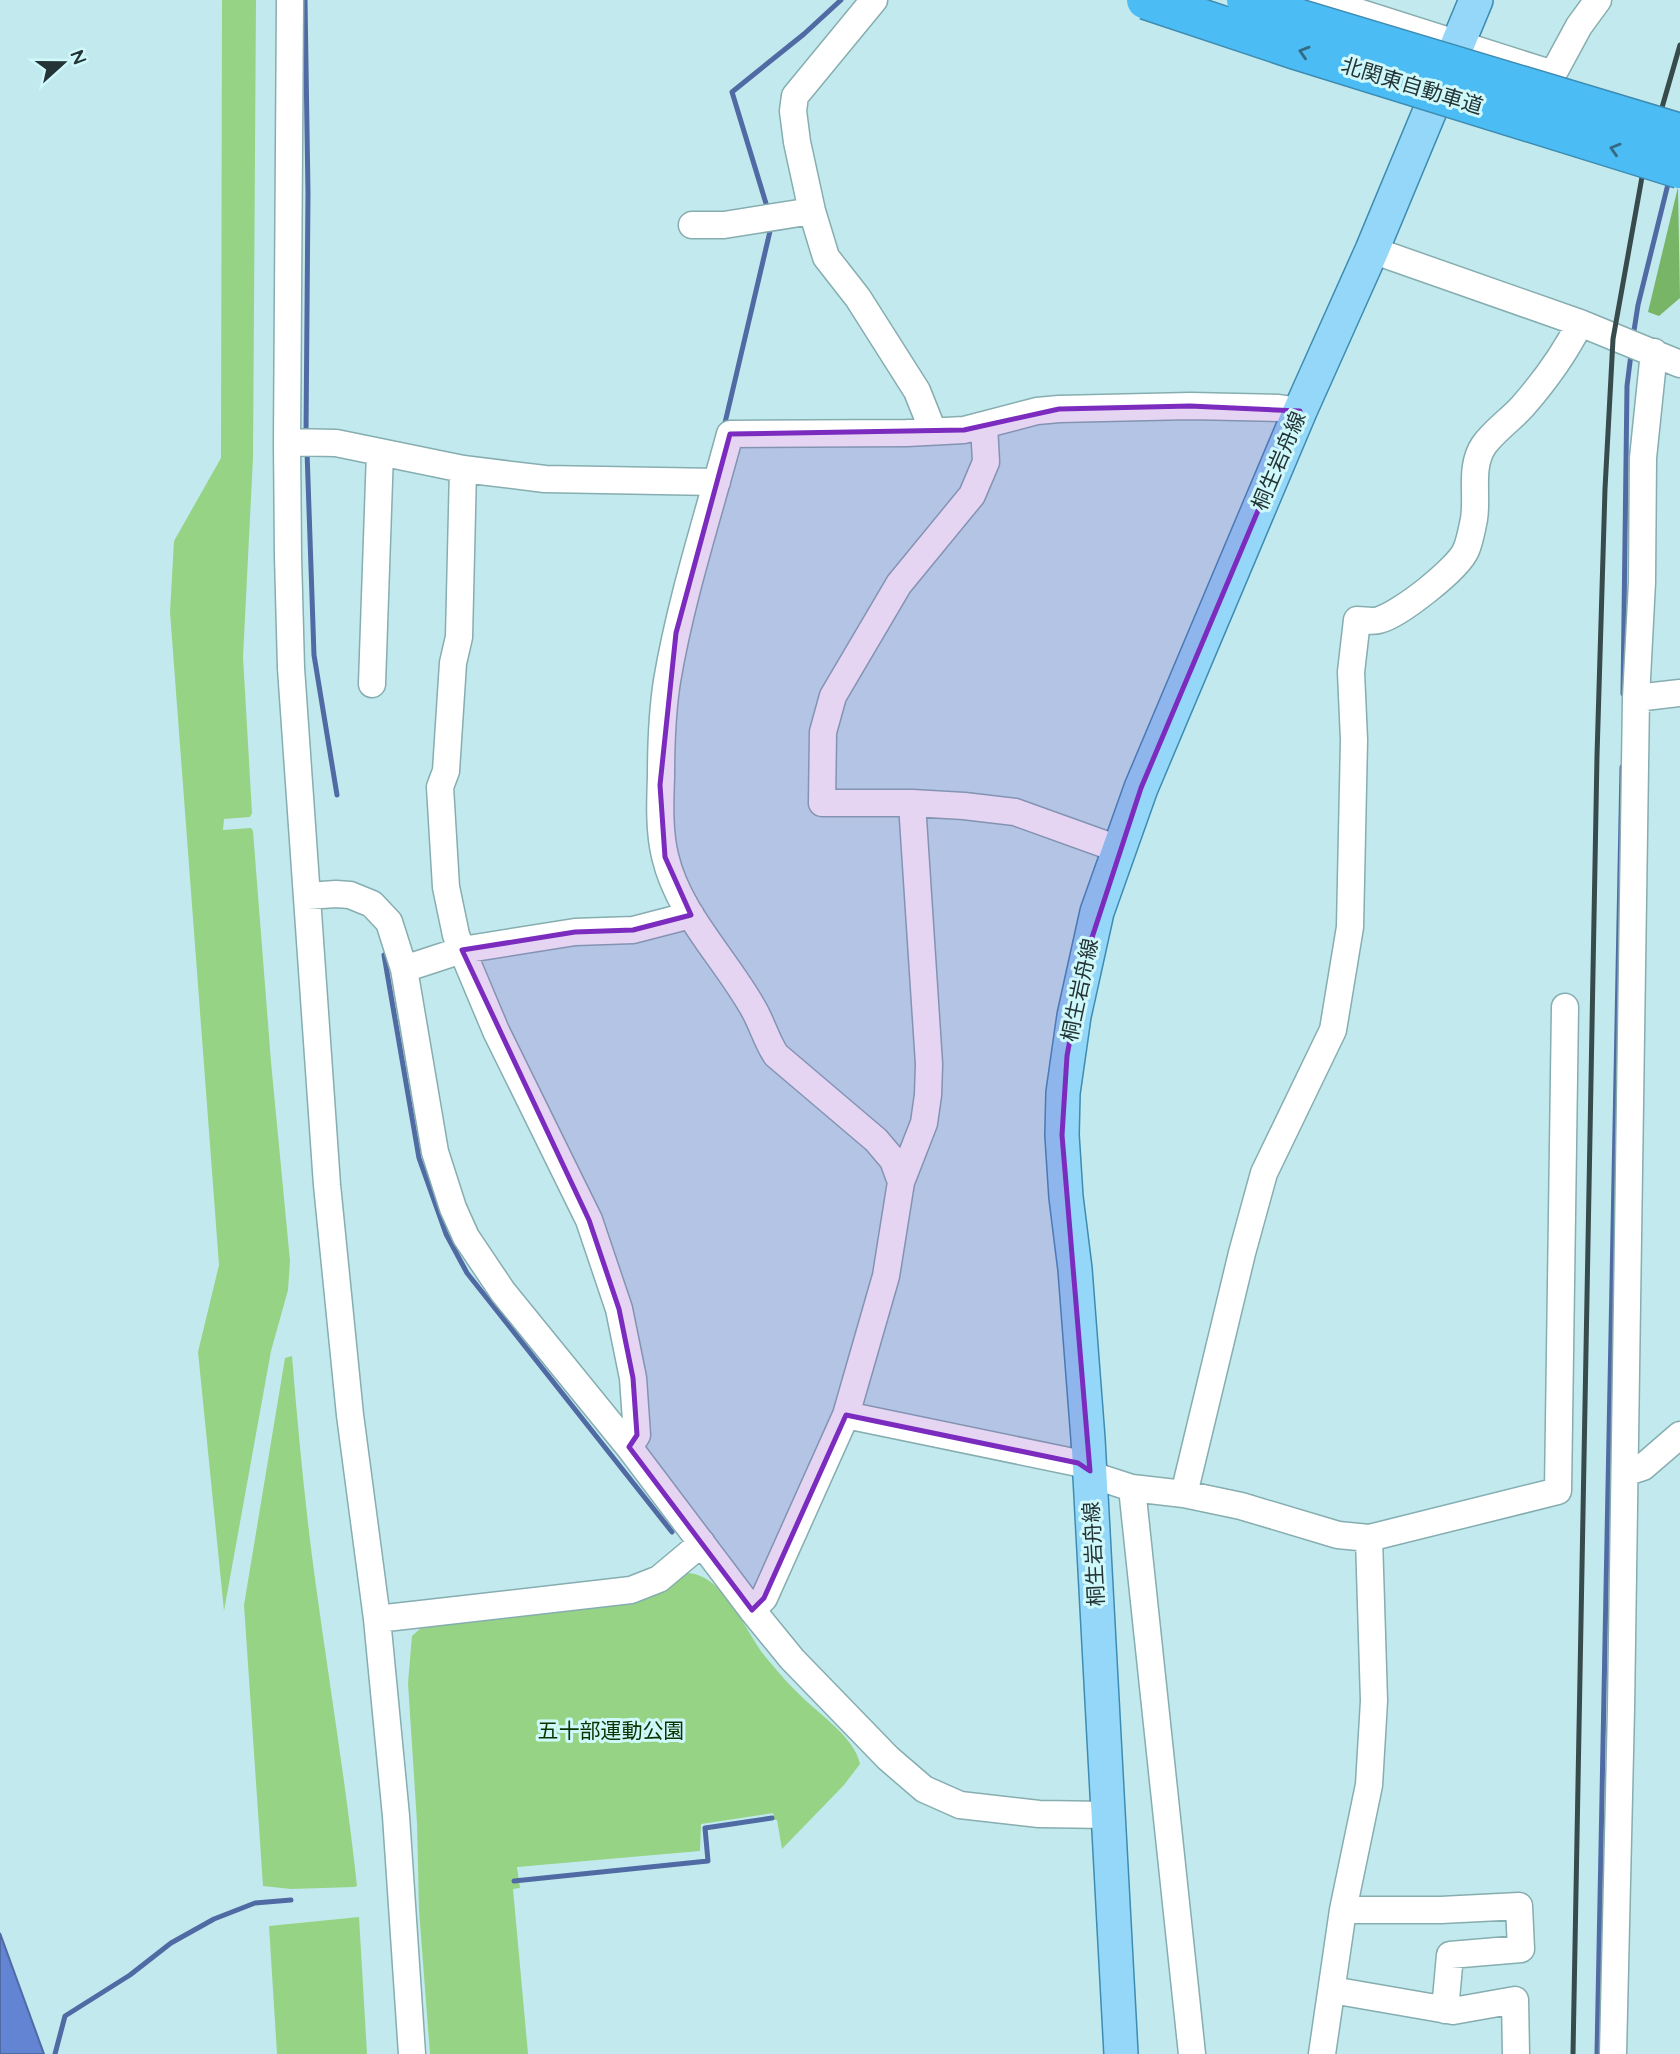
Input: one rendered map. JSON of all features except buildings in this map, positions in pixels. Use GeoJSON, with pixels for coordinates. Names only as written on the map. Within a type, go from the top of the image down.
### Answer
{"type":"FeatureCollection","features":[{"type":"Feature","properties":{"kind":"highway","name":"北関東自動車道"},"geometry":{"type":"LineString","coordinates":[[1146,0],[1296,50],[1680,169]]}},
{"type":"Feature","properties":{"kind":"highway","name":"北関東自動車道"},"geometry":{"type":"LineString","coordinates":[[1246,0],[1300,19],[1680,134]]}},
{"type":"Feature","properties":{"kind":"main road","name":"桐生岩舟線"},"geometry":{"type":"LineString","coordinates":[[1121,2054],[1090,1471],[1062,1135],[1063,1093],[1084,962],[1118,849],[1142,788],[1476,0]]}},
{"type":"Feature","properties":{"kind":"street"},"geometry":{"type":"LineString","coordinates":[[290,0],[287,442],[291,668],[327,1185],[349,1415],[377,1619],[396,1816],[412,2054]]}},
{"type":"Feature","properties":{"kind":"street"},"geometry":{"type":"LineString","coordinates":[[874,0],[795,96],[793,111],[797,142],[812,211],[826,257],[858,298],[917,391],[933,431]]}},
{"type":"Feature","properties":{"kind":"street"},"geometry":{"type":"LineString","coordinates":[[1320,0],[1553,74],[1579,26],[1598,0]]}},
{"type":"Feature","properties":{"kind":"street"},"geometry":{"type":"LineString","coordinates":[[692,225],[724,225],[812,211]]}},
{"type":"Feature","properties":{"kind":"street"},"geometry":{"type":"LineString","coordinates":[[1372,250],[1580,323],[1680,364]]}},
{"type":"Feature","properties":{"kind":"street"},"geometry":{"type":"LineString","coordinates":[[1184,1494],[1264,1173],[1333,1030],[1350,927],[1354,740],[1351,672],[1357,620],[1378,621],[1396,612],[1419,597],[1460,560],[1466,550],[1474,519],[1476,466],[1479,455],[1485,444],[1522,407],[1552,368],[1571,342],[1580,323]]}},
{"type":"Feature","properties":{"kind":"street"},"geometry":{"type":"LineString","coordinates":[[1613,2054],[1625,1473],[1636,698],[1642,582],[1642,348]]}},
{"type":"Feature","properties":{"kind":"street"},"geometry":{"type":"LineString","coordinates":[[901,1182],[893,1160],[876,1140],[776,1055],[753,1008],[691,915],[674,884],[665,857],[661,820],[662,736],[667,684],[677,633],[730,433],[964,430],[1037,411],[1059,409],[1190,406],[1300,411]]}},
{"type":"Feature","properties":{"kind":"street"},"geometry":{"type":"LineString","coordinates":[[985,425],[986,462],[979,483],[962,510],[899,584],[833,695],[823,732],[822,803],[912,803],[1015,812],[1118,849]]}},
{"type":"Feature","properties":{"kind":"street"},"geometry":{"type":"LineString","coordinates":[[287,442],[336,443],[463,469],[545,479],[717,482]]}},
{"type":"Feature","properties":{"kind":"street"},"geometry":{"type":"LineString","coordinates":[[372,684],[380,452]]}},
{"type":"Feature","properties":{"kind":"street"},"geometry":{"type":"LineString","coordinates":[[463,469],[458,638],[453,663],[446,771],[440,787],[446,887],[456,935],[462,950],[496,1031],[594,1233],[619,1309],[633,1378],[637,1435],[629,1447]]}},
{"type":"Feature","properties":{"kind":"street"},"geometry":{"type":"LineString","coordinates":[[1636,698],[1680,692]]}},
{"type":"Feature","properties":{"kind":"street"},"geometry":{"type":"LineString","coordinates":[[752,1610],[764,1598],[846,1415],[886,1276],[901,1182],[924,1123],[929,1085],[927,1016],[912,803]]}},
{"type":"Feature","properties":{"kind":"street"},"geometry":{"type":"LineString","coordinates":[[307,896],[350,895],[372,904],[389,922],[404,970],[435,1152],[453,1208],[466,1237],[503,1292],[629,1447],[752,1610],[819,1688],[904,1774],[924,1789],[960,1805],[1039,1814],[1108,1815]]}},
{"type":"Feature","properties":{"kind":"street"},"geometry":{"type":"LineString","coordinates":[[404,970],[462,950],[575,932],[633,930],[691,915]]}},
{"type":"Feature","properties":{"kind":"street"},"geometry":{"type":"LineString","coordinates":[[846,1415],[1078,1463],[1101,1478],[1132,1488],[1184,1494],[1241,1506],[1338,1535],[1369,1538],[1558,1491],[1566,1007]]}},
{"type":"Feature","properties":{"kind":"street"},"geometry":{"type":"LineString","coordinates":[[1625,1473],[1643,1467],[1680,1435]]}},
{"type":"Feature","properties":{"kind":"street"},"geometry":{"type":"LineString","coordinates":[[1132,1488],[1192,2054]]}},
{"type":"Feature","properties":{"kind":"street"},"geometry":{"type":"LineString","coordinates":[[1322,2054],[1343,1910],[1369,1785],[1374,1701],[1369,1538]]}},
{"type":"Feature","properties":{"kind":"street"},"geometry":{"type":"LineString","coordinates":[[377,1619],[631,1590],[659,1579],[702,1543]]}},
{"type":"Feature","properties":{"kind":"street"},"geometry":{"type":"LineString","coordinates":[[1343,1910],[1441,1910],[1519,1906],[1521,1949],[1450,1955],[1445,2010]]}},
{"type":"Feature","properties":{"kind":"street"},"geometry":{"type":"LineString","coordinates":[[1332,1990],[1453,2011],[1515,2000],[1516,2054]]}},
{"type":"Feature","properties":{"kind":"highlighted area"},"geometry":{"type":"Polygon","coordinates":[[[1190,406],[1300,411],[1141,788],[1084,962],[1067,1056],[1062,1135],[1090,1471],[1078,1463],[846,1415],[764,1598],[752,1610],[629,1447],[637,1435],[633,1378],[619,1309],[589,1220],[462,950],[575,932],[633,930],[691,915],[665,857],[660,785],[676,633],[730,434],[964,430],[1059,409],[1190,406]]]}},
{"type":"Feature","properties":{"kind":"green space"},"geometry":{"type":"Polygon","coordinates":[[[222,0],[256,0],[253,458],[243,657],[252,813],[250,817],[224,819],[223,830],[251,828],[253,831],[290,1261],[288,1290],[271,1351],[224,1611],[198,1352],[219,1265],[170,612],[174,541],[221,458],[222,0]]]}},
{"type":"Feature","properties":{"kind":"green space"},"geometry":{"type":"Polygon","coordinates":[[[1678,187],[1680,298],[1659,316],[1648,312],[1678,187]]]}},
{"type":"Feature","properties":{"kind":"green space"},"geometry":{"type":"Polygon","coordinates":[[[292,1356],[308,1523],[353,1848],[357,1886],[354,1887],[291,1889],[263,1886],[244,1605],[285,1358],[292,1356]]]}},
{"type":"Feature","properties":{"kind":"green space","name":"五十部運動公園"},"geometry":{"type":"Polygon","coordinates":[[[687,1573],[713,1583],[724,1594],[768,1660],[797,1692],[844,1736],[857,1754],[860,1764],[844,1785],[782,1849],[777,1820],[774,1820],[773,1813],[701,1824],[700,1851],[517,1867],[520,1888],[513,1889],[528,2054],[430,2054],[419,1910],[417,1823],[408,1683],[412,1636],[422,1627],[437,1622],[687,1573]]]}},
{"type":"Feature","properties":{"kind":"green space"},"geometry":{"type":"Polygon","coordinates":[[[359,1917],[367,2054],[277,2054],[269,1926],[359,1917]]]}},
{"type":"Feature","properties":{"kind":"water"},"geometry":{"type":"Polygon","coordinates":[[[0,1933],[44,2054],[0,2054],[0,1933]]]}},
{"type":"Feature","properties":{"kind":"waterway"},"geometry":{"type":"LineString","coordinates":[[305,0],[308,193],[306,434]]}},
{"type":"Feature","properties":{"kind":"waterway"},"geometry":{"type":"LineString","coordinates":[[768,210],[732,92],[804,34],[841,0]]}},
{"type":"Feature","properties":{"kind":"waterway"},"geometry":{"type":"LineString","coordinates":[[1633,337],[1638,305],[1669,180]]}},
{"type":"Feature","properties":{"kind":"waterway"},"geometry":{"type":"LineString","coordinates":[[724,427],[771,227]]}},
{"type":"Feature","properties":{"kind":"waterway"},"geometry":{"type":"LineString","coordinates":[[1623,694],[1627,386],[1631,354]]}},
{"type":"Feature","properties":{"kind":"waterway"},"geometry":{"type":"LineString","coordinates":[[307,451],[314,655],[337,795]]}},
{"type":"Feature","properties":{"kind":"waterway"},"geometry":{"type":"LineString","coordinates":[[1597,2054],[1622,767]]}},
{"type":"Feature","properties":{"kind":"waterway"},"geometry":{"type":"LineString","coordinates":[[384,955],[419,1158],[446,1234],[467,1273],[672,1532]]}},
{"type":"Feature","properties":{"kind":"waterway"},"geometry":{"type":"LineString","coordinates":[[514,1881],[708,1861],[705,1828],[772,1818]]}},
{"type":"Feature","properties":{"kind":"waterway"},"geometry":{"type":"LineString","coordinates":[[55,2054],[65,2016],[130,1975],[171,1943],[214,1919],[255,1903],[291,1900]]}},
{"type":"Feature","properties":{"kind":"railway"},"geometry":{"type":"LineString","coordinates":[[1573,2054],[1597,756],[1605,489],[1613,339],[1642,177],[1680,45]]}}]}
